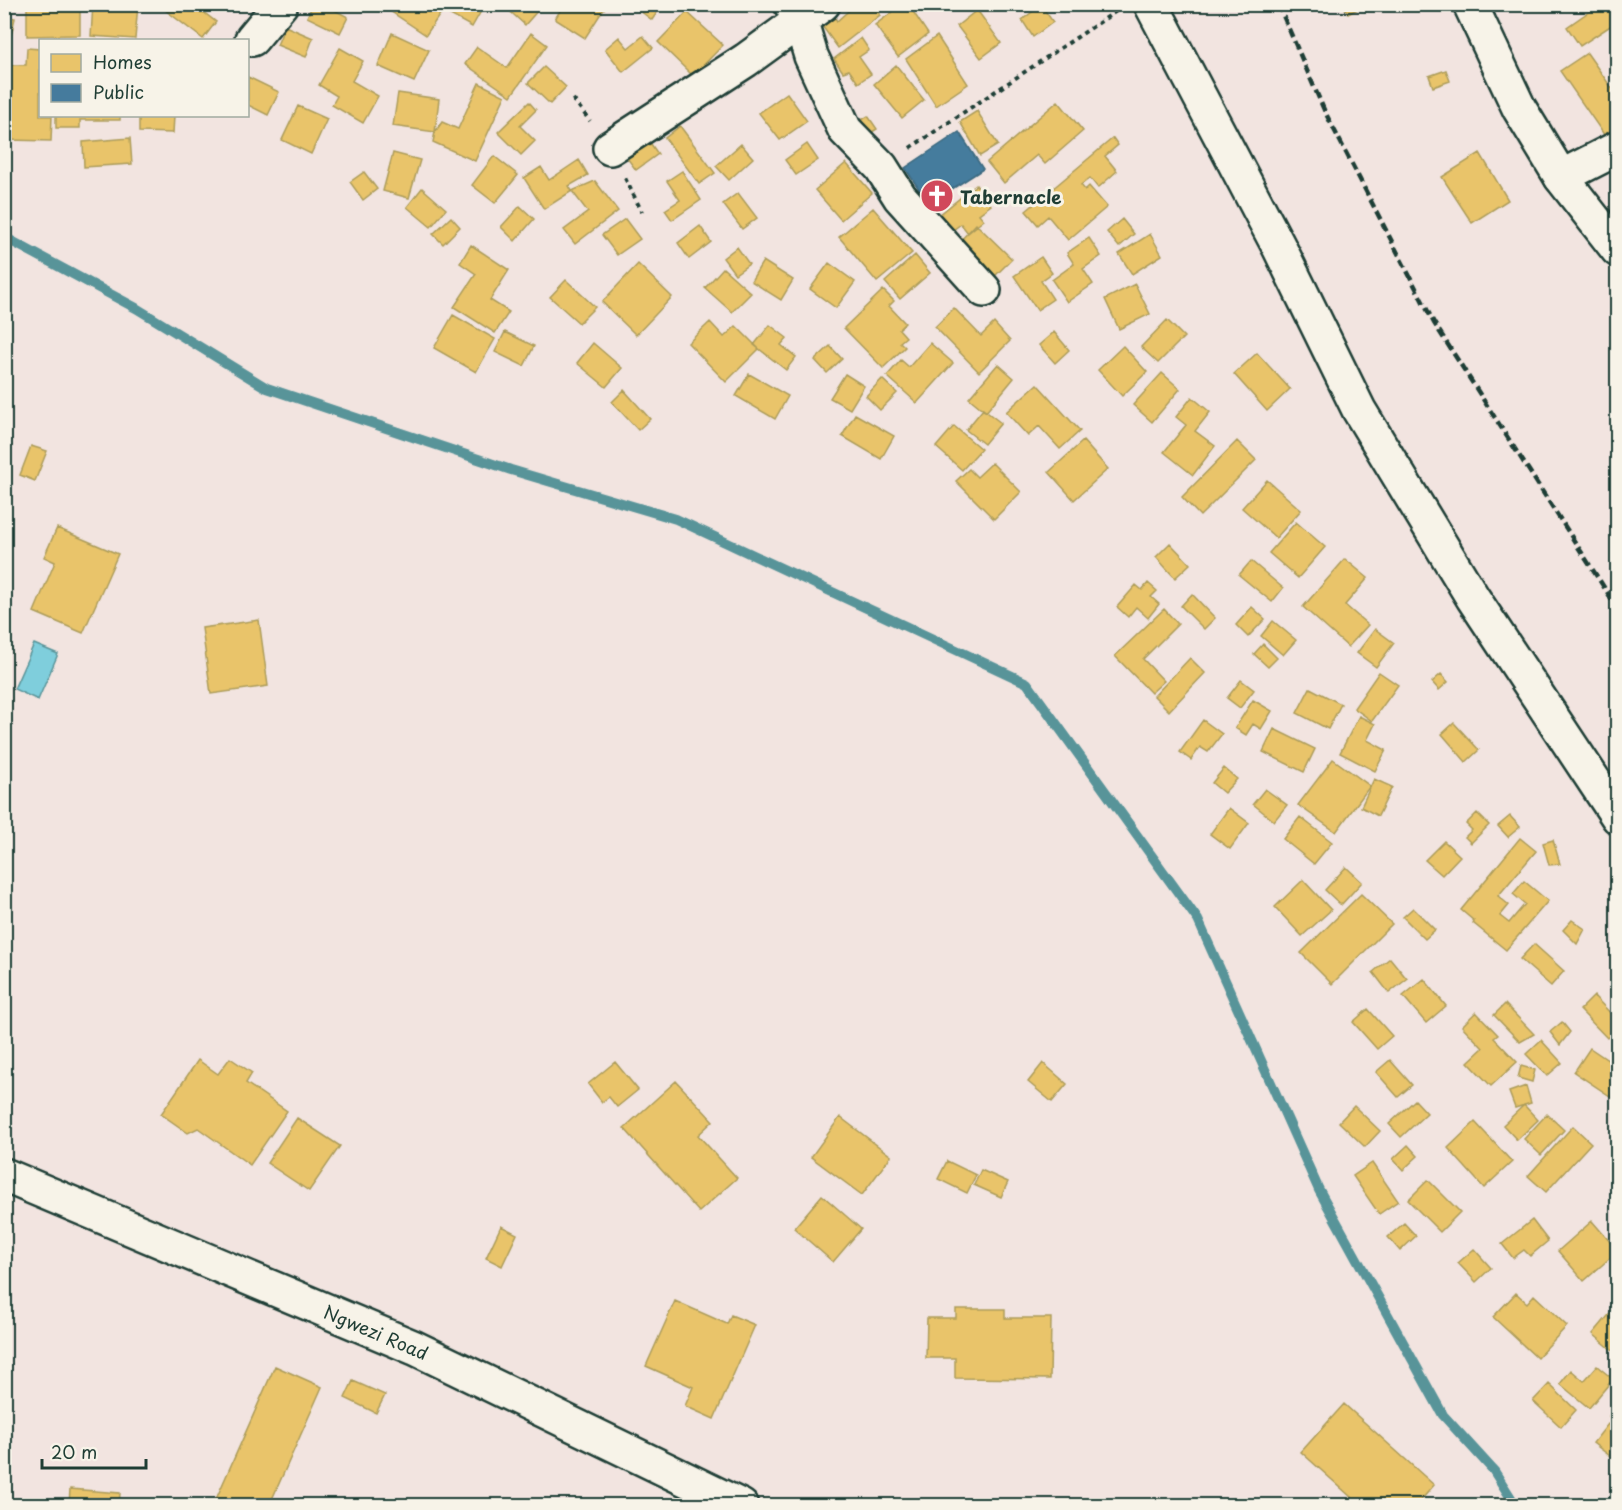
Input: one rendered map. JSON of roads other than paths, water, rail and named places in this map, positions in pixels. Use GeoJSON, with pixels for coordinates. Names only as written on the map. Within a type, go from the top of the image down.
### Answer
{"type":"FeatureCollection","features":[{"type":"Feature","properties":{"kind":"street"},"geometry":{"type":"LineString","coordinates":[[252,39],[281,4]]}},
{"type":"Feature","properties":{"kind":"street"},"geometry":{"type":"LineString","coordinates":[[1151,4],[1279,247],[1359,410],[1473,598],[1617,817]]}},
{"type":"Feature","properties":{"kind":"street"},"geometry":{"type":"LineString","coordinates":[[1470,4],[1519,108],[1561,177],[1617,250]]}},
{"type":"Feature","properties":{"kind":"street"},"geometry":{"type":"LineString","coordinates":[[610,148],[746,60],[805,9]]}},
{"type":"Feature","properties":{"kind":"street"},"geometry":{"type":"LineString","coordinates":[[805,9],[811,56],[845,130],[881,167],[900,198],[984,290]]}},
{"type":"Feature","properties":{"kind":"street"},"geometry":{"type":"LineString","coordinates":[[1561,177],[1617,148]]}},
{"type":"Feature","properties":{"kind":"street","name":"Ngwezi Road"},"geometry":{"type":"LineString","coordinates":[[4,1175],[415,1348],[741,1506]]}},
{"type":"Feature","properties":{"kind":"water"},"geometry":{"type":"Polygon","coordinates":[[[34,644],[58,654],[38,700],[14,689],[34,644]]]}},
{"type":"Feature","properties":{"kind":"waterway"},"geometry":{"type":"LineString","coordinates":[[4,237],[136,308],[267,388],[511,470],[676,519],[1027,683],[1198,920],[1319,1190],[1443,1415],[1494,1471],[1516,1506]]}},
{"type":"Feature","properties":{"kind":"railway"},"geometry":{"type":"LineString","coordinates":[[1278,4],[1325,112],[1434,323],[1618,609]]}},
{"type":"Feature","properties":{"kind":"place","name":"Tabernacle"},"geometry":{"type":"Point","coordinates":[937,196]}}]}
